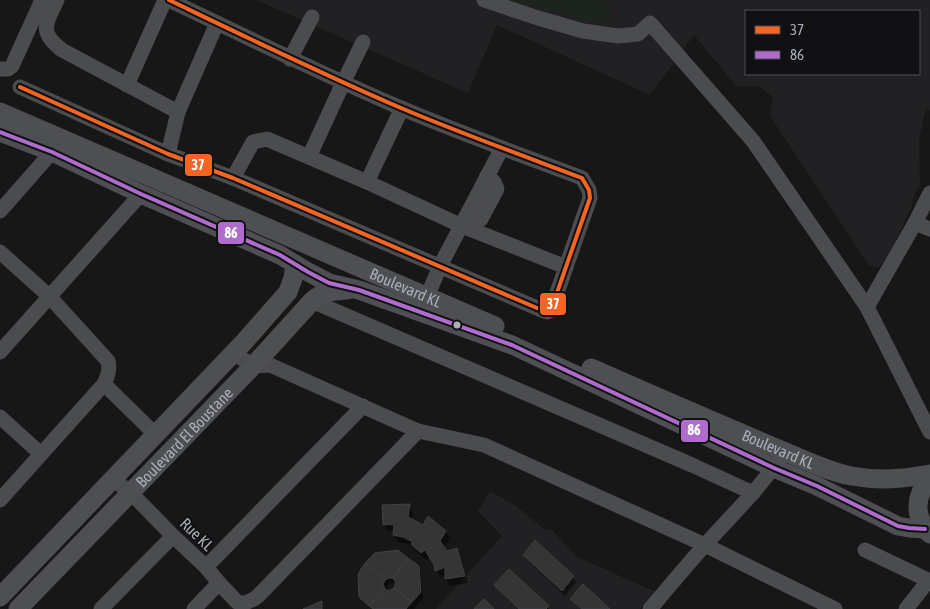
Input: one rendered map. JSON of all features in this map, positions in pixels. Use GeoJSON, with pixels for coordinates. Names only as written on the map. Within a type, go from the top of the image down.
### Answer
{"type":"FeatureCollection","features":[{"type":"Feature","properties":{"kind":"main road","name":"Boulevard KL"},"geometry":{"type":"LineString","coordinates":[[0,112],[828,469],[849,476],[877,479],[901,479],[930,474]]}},
{"type":"Feature","properties":{"kind":"main road","name":"Boulevard KL"},"geometry":{"type":"LineString","coordinates":[[0,132],[52,152],[141,194],[280,255],[302,268],[320,293],[360,290],[512,345],[774,468],[817,486],[898,526],[928,531]]}},
{"type":"Feature","properties":{"kind":"main road"},"geometry":{"type":"LineString","coordinates":[[27,606],[4,586],[114,480],[239,348],[288,292],[293,278],[302,268],[326,253]]}},
{"type":"Feature","properties":{"kind":"main road","name":"Boulevard El Boustane"},"geometry":{"type":"LineString","coordinates":[[27,606],[145,478],[262,361],[348,262]]}},
{"type":"Feature","properties":{"kind":"main road"},"geometry":{"type":"LineString","coordinates":[[129,463],[145,478]]}},
{"type":"Feature","properties":{"kind":"main road"},"geometry":{"type":"LineString","coordinates":[[928,531],[920,519],[918,502],[923,486],[930,478]]}},
{"type":"Feature","properties":{"kind":"street"},"geometry":{"type":"LineString","coordinates":[[0,69],[12,66],[42,0]]}},
{"type":"Feature","properties":{"kind":"street"},"geometry":{"type":"LineString","coordinates":[[57,0],[46,23],[47,33],[51,41],[62,50],[178,112]]}},
{"type":"Feature","properties":{"kind":"street"},"geometry":{"type":"LineString","coordinates":[[127,84],[164,0]]}},
{"type":"Feature","properties":{"kind":"street"},"geometry":{"type":"LineString","coordinates":[[20,87],[168,154],[234,178],[547,312],[551,310],[590,198],[589,190],[582,178],[402,108],[290,59],[169,0]]}},
{"type":"Feature","properties":{"kind":"street"},"geometry":{"type":"LineString","coordinates":[[484,0],[538,18],[600,34],[618,36],[638,34],[650,23],[753,141],[867,307],[930,432]]}},
{"type":"Feature","properties":{"kind":"street"},"geometry":{"type":"LineString","coordinates":[[290,59],[312,17]]}},
{"type":"Feature","properties":{"kind":"street"},"geometry":{"type":"LineString","coordinates":[[168,154],[178,112],[217,23]]}},
{"type":"Feature","properties":{"kind":"street"},"geometry":{"type":"LineString","coordinates":[[309,157],[363,42]]}},
{"type":"Feature","properties":{"kind":"street"},"geometry":{"type":"LineString","coordinates":[[367,182],[402,108]]}},
{"type":"Feature","properties":{"kind":"street"},"geometry":{"type":"LineString","coordinates":[[234,178],[252,142],[267,139],[566,267]]}},
{"type":"Feature","properties":{"kind":"street"},"geometry":{"type":"LineString","coordinates":[[463,222],[478,222],[497,189],[494,182],[487,176],[502,148]]}},
{"type":"Feature","properties":{"kind":"street"},"geometry":{"type":"LineString","coordinates":[[0,210],[52,152]]}},
{"type":"Feature","properties":{"kind":"street"},"geometry":{"type":"LineString","coordinates":[[867,307],[930,193]]}},
{"type":"Feature","properties":{"kind":"street"},"geometry":{"type":"LineString","coordinates":[[0,352],[141,194]]}},
{"type":"Feature","properties":{"kind":"street"},"geometry":{"type":"LineString","coordinates":[[427,297],[440,266],[463,222]]}},
{"type":"Feature","properties":{"kind":"street"},"geometry":{"type":"LineString","coordinates":[[915,223],[930,229]]}},
{"type":"Feature","properties":{"kind":"street"},"geometry":{"type":"LineString","coordinates":[[0,252],[49,296],[108,361],[110,368],[104,384],[0,500]]}},
{"type":"Feature","properties":{"kind":"street"},"geometry":{"type":"LineString","coordinates":[[320,293],[753,493]]}},
{"type":"Feature","properties":{"kind":"street"},"geometry":{"type":"LineString","coordinates":[[239,348],[262,361],[418,431],[484,445],[705,545],[835,609]]}},
{"type":"Feature","properties":{"kind":"street"},"geometry":{"type":"LineString","coordinates":[[104,384],[156,435]]}},
{"type":"Feature","properties":{"kind":"street"},"geometry":{"type":"LineString","coordinates":[[206,566],[362,406]]}},
{"type":"Feature","properties":{"kind":"street"},"geometry":{"type":"LineString","coordinates":[[0,417],[41,454]]}},
{"type":"Feature","properties":{"kind":"street","name":"Rue KL"},"geometry":{"type":"LineString","coordinates":[[114,480],[131,493],[173,536],[206,566],[237,602],[246,603],[258,596],[418,431]]}},
{"type":"Feature","properties":{"kind":"street"},"geometry":{"type":"LineString","coordinates":[[650,609],[753,493],[774,468],[785,451]]}},
{"type":"Feature","properties":{"kind":"street"},"geometry":{"type":"LineString","coordinates":[[101,609],[173,536]]}},
{"type":"Feature","properties":{"kind":"street"},"geometry":{"type":"LineString","coordinates":[[865,550],[929,580],[906,609]]}},
{"type":"Feature","properties":{"kind":"street"},"geometry":{"type":"LineString","coordinates":[[194,609],[219,583]]}},
{"type":"Feature","properties":{"kind":"shaded area"},"geometry":{"type":"Polygon","coordinates":[[[256,0],[930,0],[930,111],[926,109],[919,138],[920,184],[914,196],[911,209],[884,264],[878,267],[869,265],[770,116],[773,97],[759,86],[737,87],[694,35],[650,95],[497,25],[468,93],[256,0]]]}},
{"type":"Feature","properties":{"kind":"shaded area"},"geometry":{"type":"Polygon","coordinates":[[[506,0],[603,0],[612,13],[606,21],[599,24],[506,0]]]}},
{"type":"Feature","properties":{"kind":"shaded area"},"geometry":{"type":"Polygon","coordinates":[[[490,491],[517,507],[547,531],[550,528],[577,557],[656,592],[640,609],[436,609],[502,536],[478,511],[490,491]]]}},
{"type":"Feature","properties":{"kind":"building"},"geometry":{"type":"Polygon","coordinates":[[[410,504],[408,517],[423,525],[428,516],[446,531],[440,541],[447,551],[457,548],[465,576],[445,579],[445,567],[435,571],[434,565],[425,550],[421,553],[411,544],[413,542],[393,535],[394,524],[383,525],[382,505],[410,504]]]}},
{"type":"Feature","properties":{"kind":"building"},"geometry":{"type":"Polygon","coordinates":[[[535,540],[574,576],[562,591],[523,555],[535,540]]]}},
{"type":"Feature","properties":{"kind":"building"},"geometry":{"type":"Polygon","coordinates":[[[398,550],[408,558],[393,578],[385,580],[365,563],[375,553],[398,550]]]}},
{"type":"Feature","properties":{"kind":"building"},"geometry":{"type":"Polygon","coordinates":[[[408,558],[419,566],[421,592],[412,602],[394,588],[396,583],[393,578],[408,558]]]}},
{"type":"Feature","properties":{"kind":"building"},"geometry":{"type":"Polygon","coordinates":[[[365,563],[385,580],[383,584],[385,589],[369,606],[359,597],[358,574],[365,563]]]}},
{"type":"Feature","properties":{"kind":"building"},"geometry":{"type":"Polygon","coordinates":[[[509,569],[549,606],[546,609],[519,609],[494,585],[509,569]]]}},
{"type":"Feature","properties":{"kind":"building"},"geometry":{"type":"Polygon","coordinates":[[[583,584],[610,609],[582,609],[570,599],[583,584]]]}},
{"type":"Feature","properties":{"kind":"building"},"geometry":{"type":"Polygon","coordinates":[[[394,588],[412,602],[406,609],[373,609],[369,606],[385,589],[388,591],[394,588]]]}},
{"type":"Feature","properties":{"kind":"building"},"geometry":{"type":"Polygon","coordinates":[[[484,599],[494,609],[474,609],[484,599]]]}},
{"type":"Feature","properties":{"kind":"building"},"geometry":{"type":"Polygon","coordinates":[[[322,601],[322,609],[303,609],[322,601]]]}},
{"type":"Feature","properties":{"kind":"transit line","name":"37"},"geometry":{"type":"LineString","coordinates":[[20,87],[168,154],[233,178],[544,311],[551,310],[590,198],[589,190],[582,178],[401,108],[313,69],[169,0]]}},
{"type":"Feature","properties":{"kind":"transit line","name":"86"},"geometry":{"type":"LineString","coordinates":[[0,132],[52,152],[141,194],[280,255],[329,283],[359,290],[512,345],[774,468],[817,486],[898,526],[925,529]]}}]}
